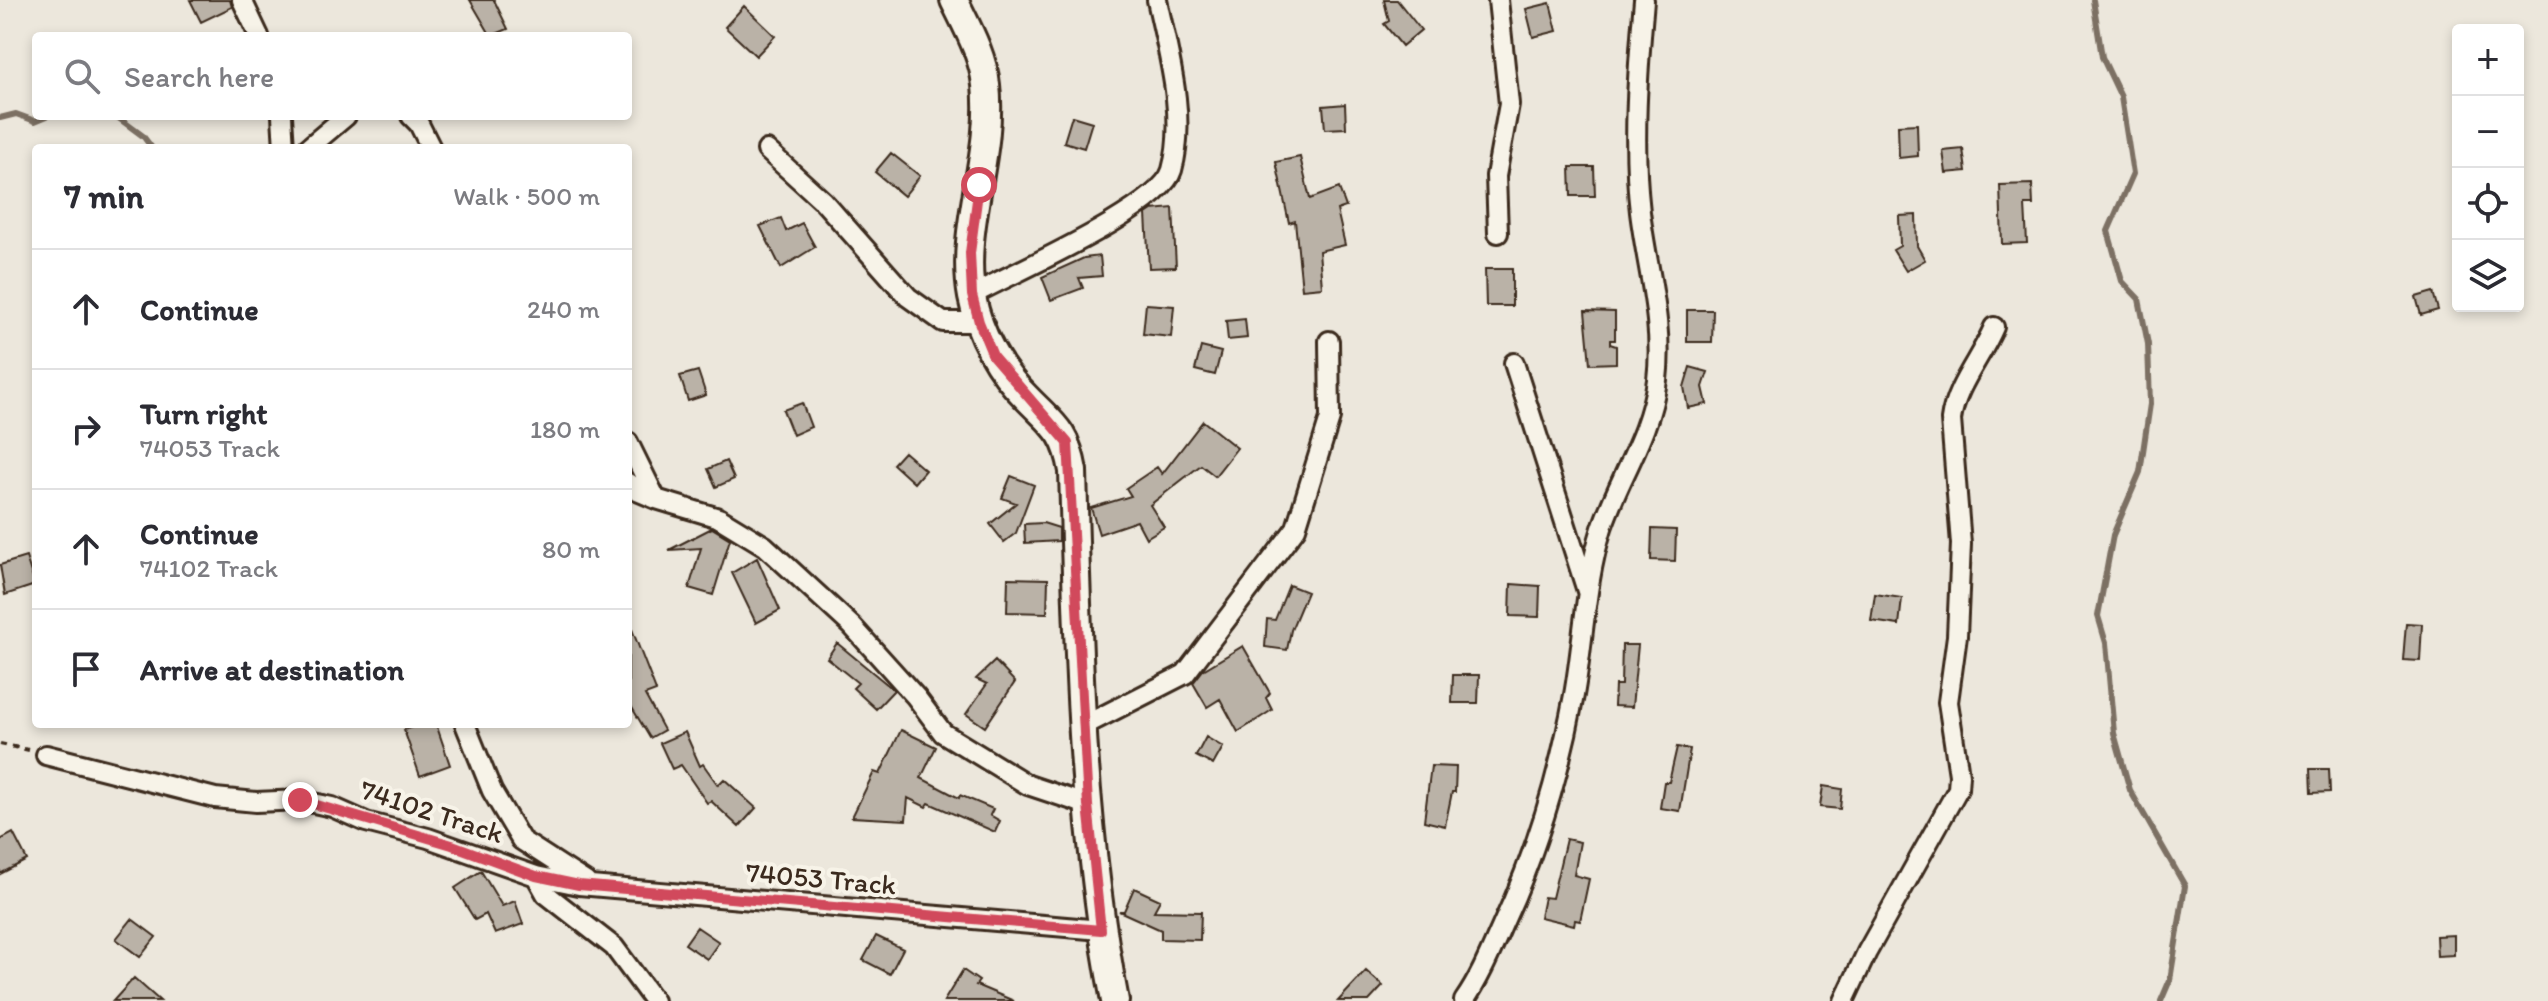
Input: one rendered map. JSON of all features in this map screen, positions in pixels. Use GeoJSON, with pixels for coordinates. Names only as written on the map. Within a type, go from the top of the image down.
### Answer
{"type":"FeatureCollection","features":[{"type":"Feature","properties":{"kind":"street"},"geometry":{"type":"LineString","coordinates":[[242,0],[257,32]]}},
{"type":"Feature","properties":{"kind":"street"},"geometry":{"type":"LineString","coordinates":[[954,0],[976,46],[986,84],[987,120],[970,253],[972,295],[993,356],[1068,443],[1088,805],[1101,930],[1115,1001]]}},
{"type":"Feature","properties":{"kind":"street"},"geometry":{"type":"LineString","coordinates":[[972,295],[1089,234],[1162,188],[1171,172],[1177,139],[1172,73],[1157,0]]}},
{"type":"Feature","properties":{"kind":"street"},"geometry":{"type":"LineString","coordinates":[[1498,0],[1509,104],[1496,176],[1498,233]]}},
{"type":"Feature","properties":{"kind":"street"},"geometry":{"type":"LineString","coordinates":[[1464,1001],[1475,985],[1521,884],[1551,803],[1574,694],[1588,593],[1603,526],[1644,434],[1657,381],[1658,317],[1640,210],[1639,67],[1644,0]]}},
{"type":"Feature","properties":{"kind":"street"},"geometry":{"type":"LineString","coordinates":[[282,120],[284,144]]}},
{"type":"Feature","properties":{"kind":"street"},"geometry":{"type":"LineString","coordinates":[[313,144],[341,120]]}},
{"type":"Feature","properties":{"kind":"street"},"geometry":{"type":"LineString","coordinates":[[415,120],[429,144]]}},
{"type":"Feature","properties":{"kind":"street"},"geometry":{"type":"LineString","coordinates":[[767,150],[823,201],[908,297],[943,322],[979,322]]}},
{"type":"Feature","properties":{"kind":"street"},"geometry":{"type":"LineString","coordinates":[[1844,1001],[1867,952],[1958,789],[1959,775],[1948,702],[1962,575],[1960,494],[1951,420],[1953,404],[1982,355],[1994,327]]}},
{"type":"Feature","properties":{"kind":"street"},"geometry":{"type":"LineString","coordinates":[[1083,726],[1185,674],[1296,528],[1330,418],[1329,341]]}},
{"type":"Feature","properties":{"kind":"street"},"geometry":{"type":"LineString","coordinates":[[1514,363],[1588,593]]}},
{"type":"Feature","properties":{"kind":"street"},"geometry":{"type":"LineString","coordinates":[[632,450],[656,499]]}},
{"type":"Feature","properties":{"kind":"street"},"geometry":{"type":"LineString","coordinates":[[632,487],[656,499],[719,518],[765,546],[852,626],[916,697],[943,733],[1028,785],[1088,805]]}},
{"type":"Feature","properties":{"kind":"street"},"geometry":{"type":"LineString","coordinates":[[467,728],[492,791],[521,840],[592,885]]}},
{"type":"Feature","properties":{"kind":"street","name":"74102 Track"},"geometry":{"type":"LineString","coordinates":[[46,755],[215,798],[256,802],[300,800],[332,807],[366,822],[428,838],[536,876]]}},
{"type":"Feature","properties":{"kind":"street"},"geometry":{"type":"LineString","coordinates":[[536,876],[546,894],[614,947],[654,1001]]}},
{"type":"Feature","properties":{"kind":"street","name":"74053 Track"},"geometry":{"type":"LineString","coordinates":[[536,876],[592,885],[1101,930]]}},
{"type":"Feature","properties":{"kind":"path"},"geometry":{"type":"LineString","coordinates":[[0,744],[46,755]]}},
{"type":"Feature","properties":{"kind":"building"},"geometry":{"type":"Polygon","coordinates":[[[190,0],[230,0],[232,7],[201,22],[190,0]]]}},
{"type":"Feature","properties":{"kind":"building"},"geometry":{"type":"Polygon","coordinates":[[[470,0],[494,0],[508,29],[489,32],[470,0]]]}},
{"type":"Feature","properties":{"kind":"building"},"geometry":{"type":"Polygon","coordinates":[[[1384,0],[1397,0],[1421,30],[1402,46],[1384,24],[1389,21],[1384,0]]]}},
{"type":"Feature","properties":{"kind":"building"},"geometry":{"type":"Polygon","coordinates":[[[1550,3],[1557,31],[1533,37],[1526,9],[1550,3]]]}},
{"type":"Feature","properties":{"kind":"building"},"geometry":{"type":"Polygon","coordinates":[[[744,6],[775,36],[756,56],[725,27],[744,6]]]}},
{"type":"Feature","properties":{"kind":"building"},"geometry":{"type":"Polygon","coordinates":[[[1345,104],[1346,128],[1325,129],[1323,106],[1345,104]]]}},
{"type":"Feature","properties":{"kind":"building"},"geometry":{"type":"Polygon","coordinates":[[[1072,116],[1092,122],[1084,148],[1064,142],[1072,116]]]}},
{"type":"Feature","properties":{"kind":"building"},"geometry":{"type":"Polygon","coordinates":[[[1917,124],[1918,156],[1899,158],[1898,125],[1917,124]]]}},
{"type":"Feature","properties":{"kind":"building"},"geometry":{"type":"Polygon","coordinates":[[[1963,149],[1966,171],[1946,173],[1943,151],[1963,149]]]}},
{"type":"Feature","properties":{"kind":"building"},"geometry":{"type":"Polygon","coordinates":[[[891,153],[920,176],[904,196],[875,172],[891,153]]]}},
{"type":"Feature","properties":{"kind":"building"},"geometry":{"type":"Polygon","coordinates":[[[1300,157],[1310,199],[1339,188],[1346,207],[1337,210],[1345,245],[1319,251],[1322,287],[1302,289],[1295,221],[1289,223],[1276,162],[1300,157]]]}},
{"type":"Feature","properties":{"kind":"building"},"geometry":{"type":"Polygon","coordinates":[[[1570,167],[1594,167],[1595,196],[1571,196],[1570,167]]]}},
{"type":"Feature","properties":{"kind":"building"},"geometry":{"type":"Polygon","coordinates":[[[2032,184],[2033,205],[2025,205],[2027,243],[2002,244],[2000,185],[2032,184]]]}},
{"type":"Feature","properties":{"kind":"building"},"geometry":{"type":"Polygon","coordinates":[[[1173,208],[1176,267],[1149,268],[1146,214],[1152,210],[1173,208]]]}},
{"type":"Feature","properties":{"kind":"building"},"geometry":{"type":"Polygon","coordinates":[[[1916,215],[1917,246],[1925,260],[1906,271],[1893,250],[1900,246],[1899,216],[1916,215]]]}},
{"type":"Feature","properties":{"kind":"building"},"geometry":{"type":"Polygon","coordinates":[[[781,218],[786,231],[802,223],[815,247],[781,268],[760,226],[781,218]]]}},
{"type":"Feature","properties":{"kind":"building"},"geometry":{"type":"Polygon","coordinates":[[[1100,256],[1102,276],[1079,278],[1083,288],[1051,300],[1042,277],[1084,258],[1100,256]]]}},
{"type":"Feature","properties":{"kind":"building"},"geometry":{"type":"Polygon","coordinates":[[[1485,269],[1512,269],[1512,306],[1486,306],[1485,269]]]}},
{"type":"Feature","properties":{"kind":"building"},"geometry":{"type":"Polygon","coordinates":[[[2433,292],[2438,310],[2421,315],[2416,297],[2433,292]]]}},
{"type":"Feature","properties":{"kind":"building"},"geometry":{"type":"Polygon","coordinates":[[[1146,304],[1174,306],[1171,337],[1143,334],[1146,304]]]}},
{"type":"Feature","properties":{"kind":"building"},"geometry":{"type":"Polygon","coordinates":[[[1687,310],[1713,310],[1712,342],[1687,342],[1687,310]]]}},
{"type":"Feature","properties":{"kind":"building"},"geometry":{"type":"Polygon","coordinates":[[[1585,311],[1615,312],[1615,340],[1610,340],[1610,344],[1616,346],[1616,363],[1590,364],[1585,311]]]}},
{"type":"Feature","properties":{"kind":"building"},"geometry":{"type":"Polygon","coordinates":[[[1245,319],[1247,338],[1228,340],[1226,321],[1245,319]]]}},
{"type":"Feature","properties":{"kind":"building"},"geometry":{"type":"Polygon","coordinates":[[[1201,347],[1221,352],[1215,375],[1195,370],[1201,347]]]}},
{"type":"Feature","properties":{"kind":"building"},"geometry":{"type":"Polygon","coordinates":[[[1690,367],[1708,372],[1703,387],[1707,404],[1688,408],[1684,387],[1690,367]]]}},
{"type":"Feature","properties":{"kind":"building"},"geometry":{"type":"Polygon","coordinates":[[[698,371],[706,395],[688,401],[680,376],[698,371]]]}},
{"type":"Feature","properties":{"kind":"building"},"geometry":{"type":"Polygon","coordinates":[[[802,403],[811,427],[793,435],[783,410],[802,403]]]}},
{"type":"Feature","properties":{"kind":"building"},"geometry":{"type":"Polygon","coordinates":[[[1203,421],[1237,448],[1215,476],[1201,465],[1150,505],[1164,527],[1146,538],[1137,521],[1099,534],[1091,508],[1131,496],[1126,488],[1157,467],[1162,474],[1203,421]]]}},
{"type":"Feature","properties":{"kind":"building"},"geometry":{"type":"Polygon","coordinates":[[[904,452],[925,470],[914,483],[893,464],[904,452]]]}},
{"type":"Feature","properties":{"kind":"building"},"geometry":{"type":"Polygon","coordinates":[[[726,461],[734,479],[716,487],[708,469],[726,461]]]}},
{"type":"Feature","properties":{"kind":"building"},"geometry":{"type":"Polygon","coordinates":[[[1011,476],[1034,485],[1016,533],[1004,542],[990,524],[1016,503],[1002,498],[1011,476]]]}},
{"type":"Feature","properties":{"kind":"building"},"geometry":{"type":"Polygon","coordinates":[[[1043,523],[1059,528],[1059,541],[1025,543],[1024,524],[1043,523]]]}},
{"type":"Feature","properties":{"kind":"building"},"geometry":{"type":"Polygon","coordinates":[[[712,528],[730,539],[713,595],[689,588],[701,548],[669,550],[712,528]]]}},
{"type":"Feature","properties":{"kind":"building"},"geometry":{"type":"Polygon","coordinates":[[[1652,529],[1676,530],[1675,561],[1651,560],[1652,529]]]}},
{"type":"Feature","properties":{"kind":"building"},"geometry":{"type":"Polygon","coordinates":[[[26,557],[32,586],[5,595],[0,565],[26,557]]]}},
{"type":"Feature","properties":{"kind":"building"},"geometry":{"type":"Polygon","coordinates":[[[757,558],[780,610],[756,623],[732,573],[757,558]]]}},
{"type":"Feature","properties":{"kind":"building"},"geometry":{"type":"Polygon","coordinates":[[[1008,578],[1048,579],[1047,613],[1007,612],[1008,578]]]}},
{"type":"Feature","properties":{"kind":"building"},"geometry":{"type":"Polygon","coordinates":[[[1511,584],[1540,586],[1539,617],[1510,616],[1511,584]]]}},
{"type":"Feature","properties":{"kind":"building"},"geometry":{"type":"Polygon","coordinates":[[[1289,585],[1307,592],[1291,630],[1287,650],[1265,647],[1267,619],[1275,620],[1289,585]]]}},
{"type":"Feature","properties":{"kind":"building"},"geometry":{"type":"Polygon","coordinates":[[[1875,594],[1902,598],[1899,625],[1871,621],[1875,594]]]}},
{"type":"Feature","properties":{"kind":"building"},"geometry":{"type":"Polygon","coordinates":[[[2406,623],[2422,624],[2420,661],[2403,660],[2406,623]]]}},
{"type":"Feature","properties":{"kind":"building"},"geometry":{"type":"Polygon","coordinates":[[[632,629],[656,691],[645,695],[664,730],[650,738],[632,708],[632,629]]]}},
{"type":"Feature","properties":{"kind":"building"},"geometry":{"type":"Polygon","coordinates":[[[837,643],[894,690],[876,709],[853,688],[858,683],[827,658],[837,643]]]}},
{"type":"Feature","properties":{"kind":"building"},"geometry":{"type":"Polygon","coordinates":[[[1622,645],[1638,645],[1632,707],[1614,706],[1615,685],[1621,685],[1622,645]]]}},
{"type":"Feature","properties":{"kind":"building"},"geometry":{"type":"Polygon","coordinates":[[[1243,646],[1270,693],[1266,698],[1272,710],[1238,732],[1220,699],[1207,707],[1193,683],[1203,670],[1243,646]]]}},
{"type":"Feature","properties":{"kind":"building"},"geometry":{"type":"Polygon","coordinates":[[[995,661],[1015,682],[985,727],[966,714],[987,684],[976,679],[995,661]]]}},
{"type":"Feature","properties":{"kind":"building"},"geometry":{"type":"Polygon","coordinates":[[[1453,675],[1479,675],[1478,703],[1452,703],[1453,675]]]}},
{"type":"Feature","properties":{"kind":"building"},"geometry":{"type":"Polygon","coordinates":[[[437,728],[450,765],[420,776],[404,730],[437,728]]]}},
{"type":"Feature","properties":{"kind":"building"},"geometry":{"type":"Polygon","coordinates":[[[901,730],[936,747],[921,778],[959,798],[960,795],[993,809],[990,815],[1000,821],[995,832],[929,803],[926,807],[908,798],[906,820],[852,817],[874,772],[880,774],[901,730]]]}},
{"type":"Feature","properties":{"kind":"building"},"geometry":{"type":"Polygon","coordinates":[[[685,732],[700,766],[703,764],[718,785],[724,779],[756,808],[739,827],[711,801],[707,803],[681,765],[672,769],[660,743],[685,732]]]}},
{"type":"Feature","properties":{"kind":"building"},"geometry":{"type":"Polygon","coordinates":[[[1206,737],[1223,747],[1213,765],[1196,756],[1206,737]]]}},
{"type":"Feature","properties":{"kind":"building"},"geometry":{"type":"Polygon","coordinates":[[[1677,747],[1690,749],[1680,811],[1660,808],[1664,782],[1669,782],[1677,747]]]}},
{"type":"Feature","properties":{"kind":"building"},"geometry":{"type":"Polygon","coordinates":[[[1431,766],[1456,767],[1455,792],[1452,792],[1445,826],[1424,821],[1431,766]]]}},
{"type":"Feature","properties":{"kind":"building"},"geometry":{"type":"Polygon","coordinates":[[[2310,769],[2329,769],[2330,792],[2311,793],[2310,769]]]}},
{"type":"Feature","properties":{"kind":"building"},"geometry":{"type":"Polygon","coordinates":[[[1823,786],[1842,789],[1840,809],[1820,807],[1823,786]]]}},
{"type":"Feature","properties":{"kind":"building"},"geometry":{"type":"Polygon","coordinates":[[[13,833],[27,860],[0,874],[0,840],[13,833]]]}},
{"type":"Feature","properties":{"kind":"building"},"geometry":{"type":"Polygon","coordinates":[[[1566,839],[1580,842],[1574,875],[1589,879],[1580,921],[1575,920],[1574,925],[1540,917],[1544,897],[1552,898],[1566,839]]]}},
{"type":"Feature","properties":{"kind":"building"},"geometry":{"type":"Polygon","coordinates":[[[481,871],[502,906],[515,901],[523,924],[495,934],[486,914],[475,920],[455,888],[481,871]]]}},
{"type":"Feature","properties":{"kind":"building"},"geometry":{"type":"Polygon","coordinates":[[[1134,888],[1160,900],[1154,911],[1201,912],[1200,940],[1161,939],[1161,930],[1119,911],[1124,911],[1134,888]]]}},
{"type":"Feature","properties":{"kind":"building"},"geometry":{"type":"Polygon","coordinates":[[[132,919],[156,937],[140,957],[116,939],[132,919]]]}},
{"type":"Feature","properties":{"kind":"building"},"geometry":{"type":"Polygon","coordinates":[[[697,927],[719,942],[707,959],[685,944],[697,927]]]}},
{"type":"Feature","properties":{"kind":"building"},"geometry":{"type":"Polygon","coordinates":[[[2454,935],[2454,955],[2437,956],[2436,936],[2454,935]]]}},
{"type":"Feature","properties":{"kind":"building"},"geometry":{"type":"Polygon","coordinates":[[[876,936],[903,949],[890,974],[863,960],[876,936]]]}},
{"type":"Feature","properties":{"kind":"building"},"geometry":{"type":"Polygon","coordinates":[[[963,970],[979,981],[976,985],[1014,1001],[944,1001],[963,970]]]}},
{"type":"Feature","properties":{"kind":"building"},"geometry":{"type":"Polygon","coordinates":[[[1366,971],[1383,986],[1369,1001],[1338,1001],[1366,971]]]}},
{"type":"Feature","properties":{"kind":"building"},"geometry":{"type":"Polygon","coordinates":[[[134,978],[160,1001],[113,1001],[134,978]]]}},
{"type":"Feature","properties":{"kind":"waterway"},"geometry":{"type":"LineString","coordinates":[[2093,0],[2102,57],[2121,97],[2133,174],[2108,231],[2122,281],[2139,299],[2148,344],[2150,404],[2140,472],[2113,535],[2098,616],[2106,643],[2114,733],[2130,790],[2185,886],[2170,980],[2161,1001]]}},
{"type":"Feature","properties":{"kind":"waterway"},"geometry":{"type":"LineString","coordinates":[[0,118],[16,114],[32,120]]}},
{"type":"Feature","properties":{"kind":"waterway"},"geometry":{"type":"LineString","coordinates":[[32,120],[37,120]]}},
{"type":"Feature","properties":{"kind":"waterway"},"geometry":{"type":"LineString","coordinates":[[121,120],[149,144]]}},
{"type":"Feature","properties":{"kind":"route"},"geometry":{"type":"LineString","coordinates":[[300,800],[452,845],[536,876],[579,885],[1101,930],[1088,805],[1077,621],[1073,471],[1068,443],[1056,425],[1025,396],[993,356],[979,322],[972,295],[970,253],[979,185]]}}]}
